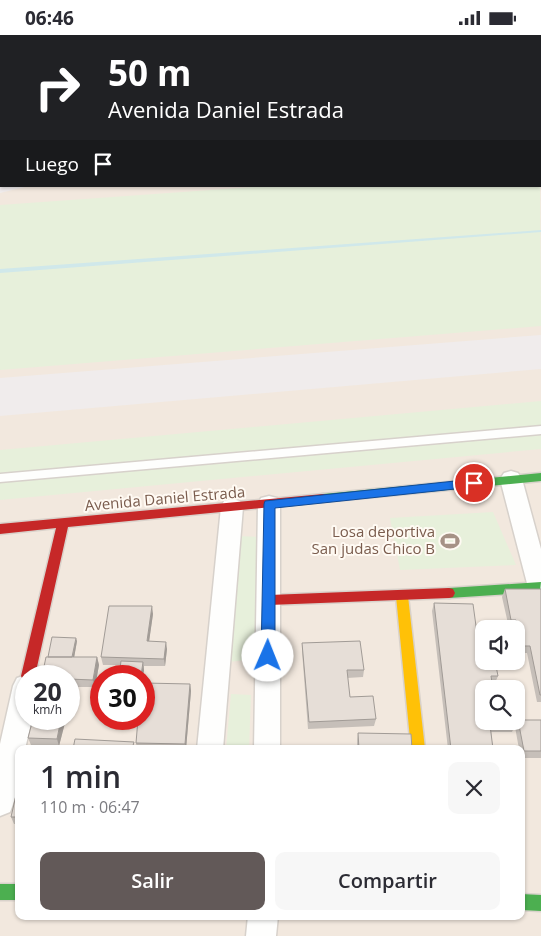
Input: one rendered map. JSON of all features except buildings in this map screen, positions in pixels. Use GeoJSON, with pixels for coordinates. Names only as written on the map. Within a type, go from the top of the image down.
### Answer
{"type":"FeatureCollection","features":[{"type":"Feature","properties":{"kind":"main road","name":"Avenida Daniel Estrada"},"geometry":{"type":"LineString","coordinates":[[0,529],[541,477]]}},
{"type":"Feature","properties":{"kind":"main road"},"geometry":{"type":"LineString","coordinates":[[31,665],[63,523]]}},
{"type":"Feature","properties":{"kind":"main road"},"geometry":{"type":"LineString","coordinates":[[268,600],[540,589]]}},
{"type":"Feature","properties":{"kind":"main road"},"geometry":{"type":"LineString","coordinates":[[402,596],[418,745]]}},
{"type":"Feature","properties":{"kind":"main road"},"geometry":{"type":"LineString","coordinates":[[0,892],[15,892]]}},
{"type":"Feature","properties":{"kind":"main road"},"geometry":{"type":"LineString","coordinates":[[525,903],[541,903]]}},
{"type":"Feature","properties":{"kind":"street"},"geometry":{"type":"LineString","coordinates":[[512,479],[540,589]]}},
{"type":"Feature","properties":{"kind":"street"},"geometry":{"type":"LineString","coordinates":[[267,745],[269,504]]}},
{"type":"Feature","properties":{"kind":"street"},"geometry":{"type":"LineString","coordinates":[[210,745],[232,507]]}},
{"type":"Feature","properties":{"kind":"street"},"geometry":{"type":"LineString","coordinates":[[0,803],[16,730]]}},
{"type":"Feature","properties":{"kind":"street"},"geometry":{"type":"LineString","coordinates":[[261,936],[262,920]]}},
{"type":"Feature","properties":{"kind":"lane"},"geometry":{"type":"LineString","coordinates":[[0,478],[541,429]]}},
{"type":"Feature","properties":{"kind":"shaded area"},"geometry":{"type":"Polygon","coordinates":[[[0,187],[541,187],[541,936],[0,936],[0,187]]]}},
{"type":"Feature","properties":{"kind":"green space"},"geometry":{"type":"Polygon","coordinates":[[[252,187],[540,187],[541,326],[0,370],[0,205],[252,187]]]}},
{"type":"Feature","properties":{"kind":"green space"},"geometry":{"type":"Polygon","coordinates":[[[541,401],[541,449],[0,500],[0,450],[541,401]]]}},
{"type":"Feature","properties":{"kind":"green space","name":"Losa deportiva San judas Chico B"},"geometry":{"type":"Polygon","coordinates":[[[493,512],[516,565],[400,570],[390,518],[493,512]]]}},
{"type":"Feature","properties":{"kind":"green space"},"geometry":{"type":"Polygon","coordinates":[[[236,536],[260,537],[257,659],[228,662],[236,536]]]}},
{"type":"Feature","properties":{"kind":"green space"},"geometry":{"type":"Polygon","coordinates":[[[231,694],[251,695],[249,745],[226,745],[231,694]]]}},
{"type":"Feature","properties":{"kind":"waterway"},"geometry":{"type":"LineString","coordinates":[[0,271],[541,231]]}},
{"type":"Feature","properties":{"kind":"taxiway"},"geometry":{"type":"LineString","coordinates":[[0,397],[541,352]]}},
{"type":"Feature","properties":{"kind":"traffic: fast"},"geometry":{"type":"LineString","coordinates":[[323,498],[541,477]]}},
{"type":"Feature","properties":{"kind":"traffic: fast"},"geometry":{"type":"LineString","coordinates":[[449,593],[540,587]]}},
{"type":"Feature","properties":{"kind":"traffic: fast"},"geometry":{"type":"LineString","coordinates":[[0,892],[15,892]]}},
{"type":"Feature","properties":{"kind":"traffic: fast"},"geometry":{"type":"LineString","coordinates":[[525,902],[541,903]]}},
{"type":"Feature","properties":{"kind":"traffic: slow"},"geometry":{"type":"LineString","coordinates":[[402,596],[418,745]]}},
{"type":"Feature","properties":{"kind":"traffic: jam"},"geometry":{"type":"LineString","coordinates":[[0,529],[323,498]]}},
{"type":"Feature","properties":{"kind":"traffic: jam"},"geometry":{"type":"LineString","coordinates":[[31,665],[63,523]]}},
{"type":"Feature","properties":{"kind":"traffic: jam"},"geometry":{"type":"LineString","coordinates":[[269,600],[449,593]]}},
{"type":"Feature","properties":{"kind":"place","name":"Losa deportiva San judas Chico B"},"geometry":{"type":"Point","coordinates":[450,541]}},
{"type":"Feature","properties":{"kind":"route"},"geometry":{"type":"LineString","coordinates":[[268,656],[269,504],[474,483]]}}]}
